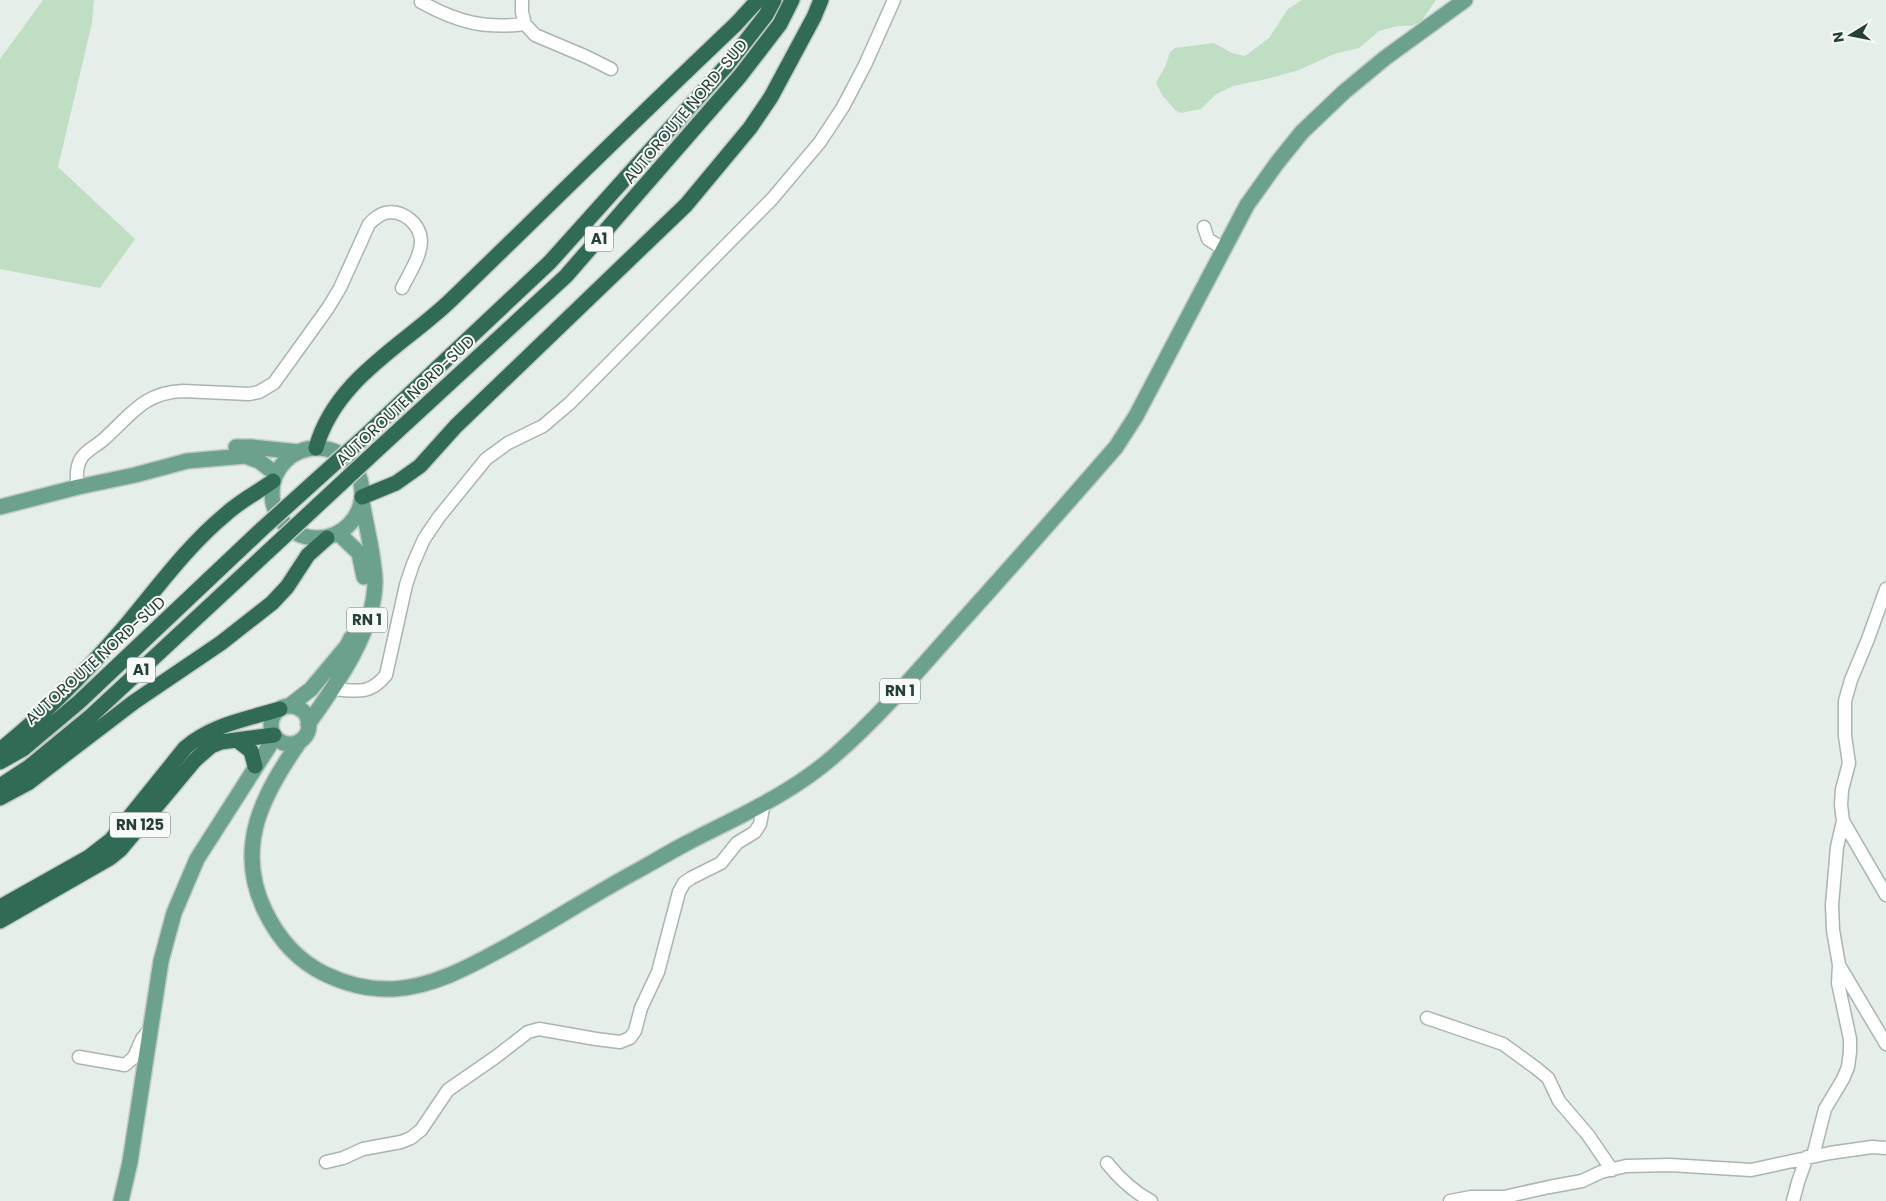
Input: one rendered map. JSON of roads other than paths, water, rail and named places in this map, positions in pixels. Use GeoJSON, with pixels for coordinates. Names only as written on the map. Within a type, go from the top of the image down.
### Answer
{"type":"FeatureCollection","features":[{"type":"Feature","properties":{"kind":"highway"},"geometry":{"type":"LineString","coordinates":[[316,448],[326,421],[358,378],[438,312],[736,24],[758,0]]}},
{"type":"Feature","properties":{"kind":"highway","name":"AUTOROUTE NORD-SUD"},"geometry":{"type":"LineString","coordinates":[[0,762],[22,749],[79,702],[550,262],[727,65],[766,15],[774,0]]}},
{"type":"Feature","properties":{"kind":"highway","name":"AUTOROUTE NORD-SUD"},"geometry":{"type":"LineString","coordinates":[[0,786],[29,767],[91,716],[566,276],[740,76],[780,24],[792,0]]}},
{"type":"Feature","properties":{"kind":"highway"},"geometry":{"type":"LineString","coordinates":[[362,499],[396,483],[420,466],[456,426],[686,204],[750,128],[772,97],[821,0]]}},
{"type":"Feature","properties":{"kind":"highway"},"geometry":{"type":"LineString","coordinates":[[0,750],[32,725],[67,691],[178,563],[218,521],[275,478]]}},
{"type":"Feature","properties":{"kind":"highway"},"geometry":{"type":"LineString","coordinates":[[0,798],[28,783],[134,702],[221,643],[272,603],[287,587],[308,555],[333,536]]}},
{"type":"Feature","properties":{"kind":"highway"},"geometry":{"type":"LineString","coordinates":[[0,907],[89,857],[111,840],[185,748],[194,740],[214,729],[284,708]]}},
{"type":"Feature","properties":{"kind":"highway"},"geometry":{"type":"LineString","coordinates":[[237,740],[251,751],[255,766]]}},
{"type":"Feature","properties":{"kind":"highway","name":"RN 125"},"geometry":{"type":"LineString","coordinates":[[0,921],[110,858],[120,850],[203,752],[211,746],[221,742],[237,740],[283,740]]}},
{"type":"Feature","properties":{"kind":"main road","name":"RN 1"},"geometry":{"type":"LineString","coordinates":[[283,740],[280,770],[260,809],[252,844],[255,881],[260,901],[270,922],[301,959],[339,981],[363,987],[391,989],[417,986],[446,977],[481,961],[627,876],[764,803],[801,781],[833,757],[887,705],[1116,447],[1136,416],[1247,205],[1302,132],[1344,92],[1385,58],[1465,0]]}},
{"type":"Feature","properties":{"kind":"main road"},"geometry":{"type":"LineString","coordinates":[[0,507],[78,487],[191,451],[243,446],[293,452],[316,448],[340,454],[353,466],[360,481],[362,499],[354,520],[333,536],[310,538],[287,528],[277,514],[272,498],[275,478],[285,461],[293,452],[326,421]]}},
{"type":"Feature","properties":{"kind":"main road"},"geometry":{"type":"LineString","coordinates":[[78,487],[135,476],[187,461],[235,455],[252,457],[260,461],[275,478]]}},
{"type":"Feature","properties":{"kind":"main road","name":"RN 1"},"geometry":{"type":"LineString","coordinates":[[308,724],[334,689],[357,646],[372,606],[374,591],[373,567],[362,499]]}},
{"type":"Feature","properties":{"kind":"main road","name":"RN 1"},"geometry":{"type":"LineString","coordinates":[[284,708],[311,689],[327,671],[347,646],[358,621],[364,591],[362,560],[359,552],[354,547],[333,536]]}},
{"type":"Feature","properties":{"kind":"main road"},"geometry":{"type":"LineString","coordinates":[[121,1201],[130,1162],[161,961],[169,928],[183,889],[197,859],[255,766],[283,740],[306,734],[308,724],[302,711],[284,708],[272,721],[283,740]]}},
{"type":"Feature","properties":{"kind":"street"},"geometry":{"type":"LineString","coordinates":[[522,0],[522,12],[526,24],[535,35],[611,69]]}},
{"type":"Feature","properties":{"kind":"street"},"geometry":{"type":"LineString","coordinates":[[334,689],[365,691],[380,683],[386,675],[406,585],[424,539],[444,510],[486,459],[508,443],[543,426],[570,403],[772,199],[820,142],[866,65],[894,0]]}},
{"type":"Feature","properties":{"kind":"street"},"geometry":{"type":"LineString","coordinates":[[421,2],[472,24],[498,26],[526,24]]}},
{"type":"Feature","properties":{"kind":"street"},"geometry":{"type":"LineString","coordinates":[[78,487],[77,472],[82,457],[104,440],[139,406],[150,398],[178,391],[249,394],[259,392],[274,383],[328,308],[340,288],[369,224],[376,217],[385,213],[405,216],[413,222],[421,239],[420,249],[402,288]]}},
{"type":"Feature","properties":{"kind":"street"},"geometry":{"type":"LineString","coordinates":[[1204,227],[1208,239],[1223,249]]}},
{"type":"Feature","properties":{"kind":"street"},"geometry":{"type":"LineString","coordinates":[[1793,1201],[1798,1182],[1810,1156],[1825,1109],[1844,1080],[1848,1067],[1850,1039],[1838,983],[1839,965],[1833,930],[1832,905],[1837,847],[1843,821],[1842,790],[1849,763],[1844,736],[1845,701],[1851,680],[1886,590]]}},
{"type":"Feature","properties":{"kind":"street"},"geometry":{"type":"LineString","coordinates":[[326,1162],[343,1158],[363,1149],[402,1142],[411,1138],[421,1130],[448,1090],[528,1032],[539,1029],[620,1042],[630,1038],[635,1031],[641,1008],[658,972],[679,892],[684,883],[721,863],[737,843],[755,832],[760,824],[764,803]]}},
{"type":"Feature","properties":{"kind":"street"},"geometry":{"type":"LineString","coordinates":[[1843,821],[1886,895]]}},
{"type":"Feature","properties":{"kind":"street"},"geometry":{"type":"LineString","coordinates":[[1839,965],[1886,1044]]}},
{"type":"Feature","properties":{"kind":"street"},"geometry":{"type":"LineString","coordinates":[[1427,1018],[1503,1044],[1536,1068],[1548,1078],[1559,1101],[1588,1135],[1612,1170]]}},
{"type":"Feature","properties":{"kind":"street"},"geometry":{"type":"LineString","coordinates":[[79,1057],[125,1065],[134,1057],[142,1039],[150,1029]]}},
{"type":"Feature","properties":{"kind":"street"},"geometry":{"type":"LineString","coordinates":[[1450,1201],[1471,1197],[1504,1199],[1549,1186],[1582,1181],[1601,1172],[1626,1166],[1670,1165],[1751,1170],[1810,1156],[1872,1147],[1886,1148]]}},
{"type":"Feature","properties":{"kind":"street"},"geometry":{"type":"LineString","coordinates":[[1107,1163],[1115,1174],[1151,1201]]}}]}
